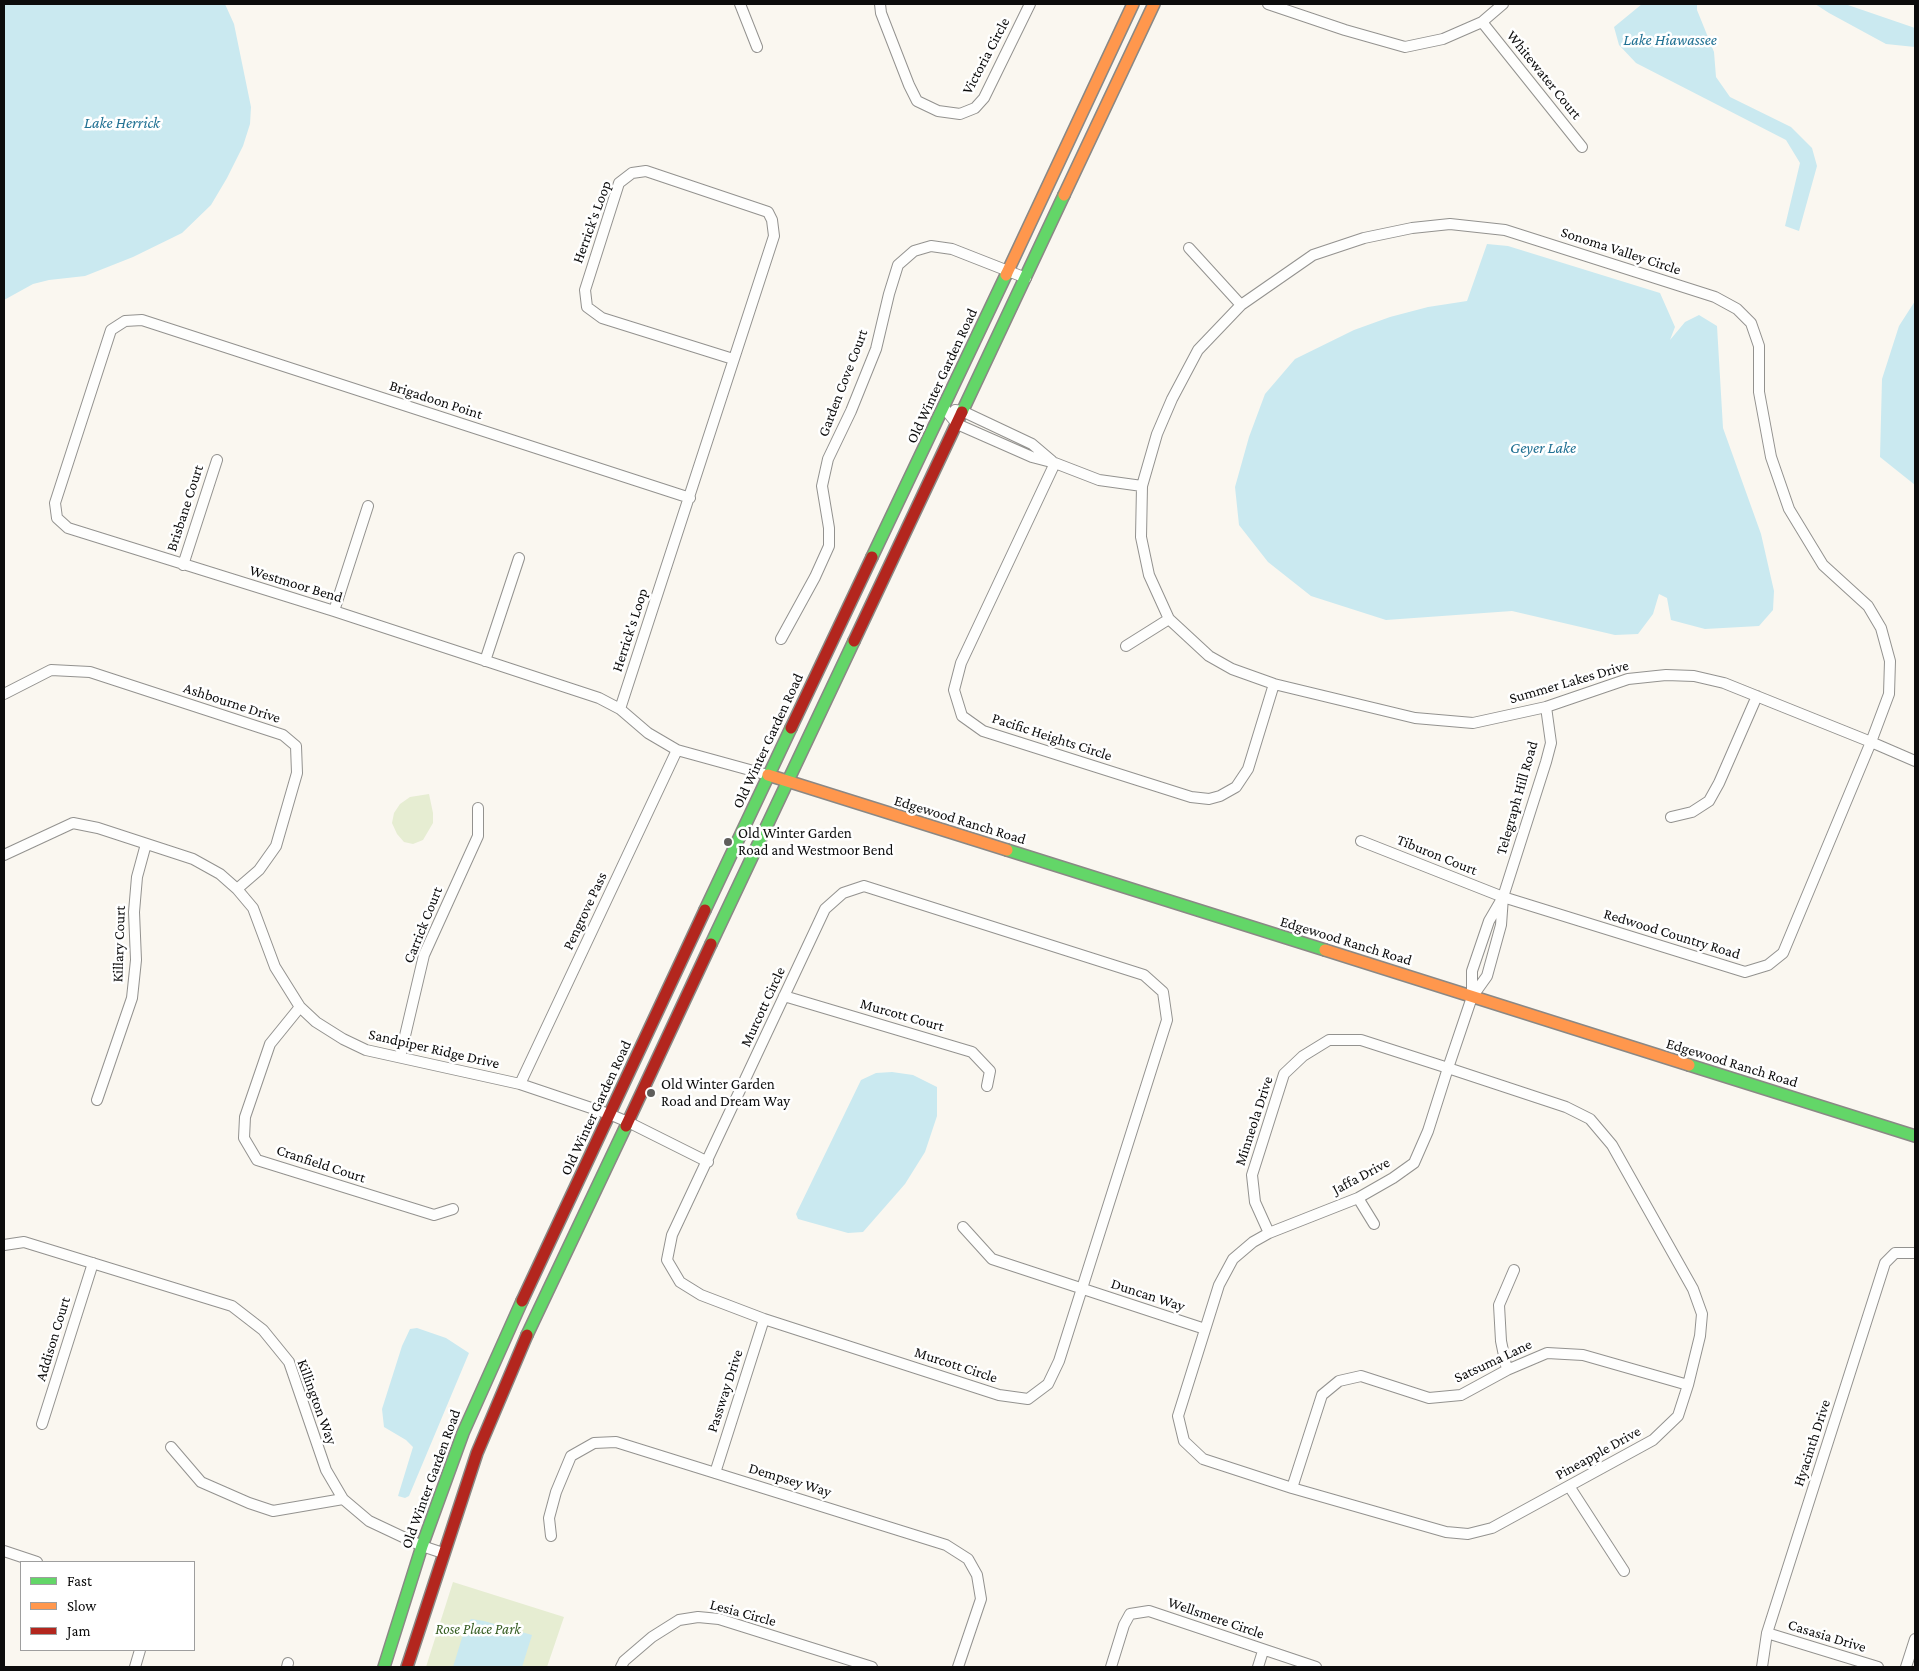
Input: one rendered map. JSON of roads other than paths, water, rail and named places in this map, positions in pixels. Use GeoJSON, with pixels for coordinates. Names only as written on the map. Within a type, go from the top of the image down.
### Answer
{"type":"FeatureCollection","features":[{"type":"Feature","properties":{"kind":"main road","name":"Old Winter Garden Road"},"geometry":{"type":"LineString","coordinates":[[384,1667],[422,1546],[463,1433],[506,1334],[1133,4]]}},
{"type":"Feature","properties":{"kind":"main road"},"geometry":{"type":"LineString","coordinates":[[407,1667],[477,1453],[523,1344],[1154,4]]}},
{"type":"Feature","properties":{"kind":"main road","name":"Edgewood Ranch Road"},"geometry":{"type":"LineString","coordinates":[[768,775],[1915,1136]]}},
{"type":"Feature","properties":{"kind":"street"},"geometry":{"type":"LineString","coordinates":[[740,4],[757,47]]}},
{"type":"Feature","properties":{"kind":"street","name":"Victoria Circle"},"geometry":{"type":"LineString","coordinates":[[880,4],[908,85],[917,101],[938,111],[960,114],[975,108],[984,98],[1030,4]]}},
{"type":"Feature","properties":{"kind":"street"},"geometry":{"type":"LineString","coordinates":[[1268,4],[1345,30],[1405,47],[1444,39],[1482,22],[1503,4]]}},
{"type":"Feature","properties":{"kind":"street","name":"Whitewater Court"},"geometry":{"type":"LineString","coordinates":[[1482,22],[1582,146]]}},
{"type":"Feature","properties":{"kind":"street","name":"Herrick's Loop"},"geometry":{"type":"LineString","coordinates":[[620,709],[774,236],[772,220],[768,212],[646,171],[632,173],[619,183],[584,290],[587,307],[602,318],[733,359]]}},
{"type":"Feature","properties":{"kind":"street","name":"Sonoma Valley Circle"},"geometry":{"type":"LineString","coordinates":[[1142,486],[1157,434],[1172,399],[1198,350],[1242,304],[1312,255],[1364,238],[1412,228],[1450,224],[1505,230],[1714,297],[1737,309],[1751,323],[1759,346],[1759,392],[1771,457],[1789,509],[1823,565],[1868,606],[1881,628],[1890,661],[1889,694],[1871,742]]}},
{"type":"Feature","properties":{"kind":"street","name":"Garden Cove Court"},"geometry":{"type":"LineString","coordinates":[[781,639],[815,577],[829,546],[829,528],[822,486],[828,459],[851,411],[876,349],[898,264],[914,251],[931,246],[952,249],[1026,278]]}},
{"type":"Feature","properties":{"kind":"street"},"geometry":{"type":"LineString","coordinates":[[1189,248],[1242,304]]}},
{"type":"Feature","properties":{"kind":"street","name":"Westmoor Bend"},"geometry":{"type":"LineString","coordinates":[[173,330],[142,320],[125,321],[111,330],[55,503],[57,518],[68,528],[334,611],[599,698],[620,709],[648,734],[677,750],[768,775]]}},
{"type":"Feature","properties":{"kind":"street","name":"Brigadoon Point"},"geometry":{"type":"LineString","coordinates":[[173,330],[690,498]]}},
{"type":"Feature","properties":{"kind":"street"},"geometry":{"type":"LineString","coordinates":[[944,408],[962,411],[1032,444],[1055,463]]}},
{"type":"Feature","properties":{"kind":"street"},"geometry":{"type":"LineString","coordinates":[[944,408],[957,424],[1032,457],[1055,463],[1099,480],[1142,486]]}},
{"type":"Feature","properties":{"kind":"street","name":"Brisbane Court"},"geometry":{"type":"LineString","coordinates":[[183,565],[216,460]]}},
{"type":"Feature","properties":{"kind":"street","name":"Pacific Heights Circle"},"geometry":{"type":"LineString","coordinates":[[1055,463],[961,662],[954,690],[962,716],[983,731],[1191,797],[1209,798],[1220,796],[1236,786],[1248,769],[1274,684]]}},
{"type":"Feature","properties":{"kind":"street","name":"Summer Lakes Drive"},"geometry":{"type":"LineString","coordinates":[[1142,486],[1141,537],[1149,575],[1169,619],[1209,656],[1232,669],[1274,684],[1415,718],[1473,723],[1546,707],[1628,679],[1666,675],[1694,676],[1724,683],[1915,761]]}},
{"type":"Feature","properties":{"kind":"street"},"geometry":{"type":"LineString","coordinates":[[334,611],[368,506]]}},
{"type":"Feature","properties":{"kind":"street"},"geometry":{"type":"LineString","coordinates":[[485,660],[519,558]]}},
{"type":"Feature","properties":{"kind":"street"},"geometry":{"type":"LineString","coordinates":[[1126,646],[1169,619]]}},
{"type":"Feature","properties":{"kind":"street","name":"Ashbourne Drive"},"geometry":{"type":"LineString","coordinates":[[4,694],[51,670],[90,672],[283,735],[296,746],[297,773],[276,846],[259,870],[238,889]]}},
{"type":"Feature","properties":{"kind":"street"},"geometry":{"type":"LineString","coordinates":[[1671,817],[1692,812],[1709,801],[1719,783],[1756,696]]}},
{"type":"Feature","properties":{"kind":"street","name":"Telegraph Hill Road"},"geometry":{"type":"LineString","coordinates":[[1472,997],[1472,971],[1489,921],[1503,897],[1551,743],[1546,707]]}},
{"type":"Feature","properties":{"kind":"street","name":"Redwood Country Road"},"geometry":{"type":"LineString","coordinates":[[1503,897],[1745,972],[1768,965],[1783,953],[1871,742]]}},
{"type":"Feature","properties":{"kind":"street","name":"Pengrove Pass"},"geometry":{"type":"LineString","coordinates":[[520,1084],[677,750]]}},
{"type":"Feature","properties":{"kind":"street","name":"Carrick Court"},"geometry":{"type":"LineString","coordinates":[[400,1057],[424,955],[478,836],[478,808]]}},
{"type":"Feature","properties":{"kind":"street","name":"Sandpiper Ridge Drive"},"geometry":{"type":"LineString","coordinates":[[4,854],[73,823],[98,828],[193,859],[220,874],[238,889],[253,908],[275,967],[300,1007],[316,1022],[343,1040],[366,1050],[520,1084],[610,1114],[708,1162]]}},
{"type":"Feature","properties":{"kind":"street","name":"Tiburon Court"},"geometry":{"type":"LineString","coordinates":[[1361,841],[1503,897]]}},
{"type":"Feature","properties":{"kind":"street","name":"Killary Court"},"geometry":{"type":"LineString","coordinates":[[97,1100],[132,998],[136,960],[134,912],[137,877],[146,844]]}},
{"type":"Feature","properties":{"kind":"street","name":"Murcott Circle"},"geometry":{"type":"LineString","coordinates":[[864,886],[1144,975],[1163,992],[1167,1020],[1059,1361],[1048,1384],[1028,1399],[999,1395],[764,1319],[701,1295],[680,1282],[667,1260],[672,1236],[708,1162],[825,909],[843,893],[864,886]]}},
{"type":"Feature","properties":{"kind":"street","name":"Telegraph Hill Road"},"geometry":{"type":"LineString","coordinates":[[1472,997],[1486,976],[1501,925],[1503,897]]}},
{"type":"Feature","properties":{"kind":"street","name":"Murcott Court"},"geometry":{"type":"LineString","coordinates":[[784,996],[972,1052],[990,1071],[987,1086]]}},
{"type":"Feature","properties":{"kind":"street","name":"Jaffa Drive"},"geometry":{"type":"LineString","coordinates":[[1205,1329],[1220,1285],[1233,1260],[1253,1242],[1269,1233],[1358,1198],[1393,1178],[1414,1162],[1428,1131],[1472,997]]}},
{"type":"Feature","properties":{"kind":"street","name":"Cranfield Court"},"geometry":{"type":"LineString","coordinates":[[300,1007],[270,1044],[245,1117],[244,1138],[257,1160],[434,1215],[453,1209]]}},
{"type":"Feature","properties":{"kind":"street","name":"Minneola Drive"},"geometry":{"type":"LineString","coordinates":[[1269,1233],[1255,1202],[1252,1176],[1284,1074],[1303,1056],[1329,1040],[1361,1040],[1448,1068]]}},
{"type":"Feature","properties":{"kind":"street","name":"Pineapple Drive"},"geometry":{"type":"LineString","coordinates":[[1205,1329],[1178,1416],[1184,1441],[1203,1459],[1292,1488],[1446,1532],[1468,1534],[1492,1528],[1653,1440],[1678,1416],[1700,1336],[1702,1314],[1693,1289],[1612,1146],[1590,1118],[1566,1107],[1448,1068]]}},
{"type":"Feature","properties":{"kind":"street"},"geometry":{"type":"LineString","coordinates":[[1358,1198],[1374,1224]]}},
{"type":"Feature","properties":{"kind":"street","name":"Duncan Way"},"geometry":{"type":"LineString","coordinates":[[963,1227],[992,1259],[1205,1329]]}},
{"type":"Feature","properties":{"kind":"street","name":"Killington Way"},"geometry":{"type":"LineString","coordinates":[[4,1245],[24,1242],[232,1306],[264,1330],[289,1362],[326,1470],[343,1499],[369,1521],[422,1546],[443,1553]]}},
{"type":"Feature","properties":{"kind":"street","name":"Hyacinth Drive"},"geometry":{"type":"LineString","coordinates":[[1762,1667],[1767,1633],[1885,1263],[1895,1253],[1915,1253]]}},
{"type":"Feature","properties":{"kind":"street","name":"Addison Court"},"geometry":{"type":"LineString","coordinates":[[42,1424],[93,1263]]}},
{"type":"Feature","properties":{"kind":"street"},"geometry":{"type":"LineString","coordinates":[[1508,1370],[1500,1342],[1499,1305],[1514,1270]]}},
{"type":"Feature","properties":{"kind":"street","name":"Passway Drive"},"geometry":{"type":"LineString","coordinates":[[715,1473],[764,1319]]}},
{"type":"Feature","properties":{"kind":"street","name":"Satsuma Lane"},"geometry":{"type":"LineString","coordinates":[[1292,1488],[1322,1395],[1339,1380],[1361,1376],[1429,1398],[1461,1395],[1508,1370],[1547,1353],[1583,1355],[1688,1385]]}},
{"type":"Feature","properties":{"kind":"street","name":"Dempsey Way"},"geometry":{"type":"LineString","coordinates":[[551,1536],[549,1518],[556,1492],[571,1456],[594,1443],[616,1442],[946,1545],[968,1559],[976,1575],[981,1598],[958,1667]]}},
{"type":"Feature","properties":{"kind":"street"},"geometry":{"type":"LineString","coordinates":[[170,1447],[201,1482],[249,1503],[273,1511],[343,1499]]}},
{"type":"Feature","properties":{"kind":"street"},"geometry":{"type":"LineString","coordinates":[[1569,1486],[1624,1571]]}},
{"type":"Feature","properties":{"kind":"street"},"geometry":{"type":"LineString","coordinates":[[4,1551],[34,1561]]}},
{"type":"Feature","properties":{"kind":"street","name":"Wellsmere Circle"},"geometry":{"type":"LineString","coordinates":[[1111,1667],[1124,1625],[1130,1614],[1148,1611],[1263,1651],[1316,1667]]}},
{"type":"Feature","properties":{"kind":"street","name":"Lesia Circle"},"geometry":{"type":"LineString","coordinates":[[621,1667],[624,1661],[652,1637],[679,1620],[698,1617],[719,1618],[872,1667]]}},
{"type":"Feature","properties":{"kind":"street","name":"Casasia Drive"},"geometry":{"type":"LineString","coordinates":[[1767,1633],[1878,1667]]}},
{"type":"Feature","properties":{"kind":"street"},"geometry":{"type":"LineString","coordinates":[[1906,1667],[1915,1639]]}},
{"type":"Feature","properties":{"kind":"street"},"geometry":{"type":"LineString","coordinates":[[134,1667],[140,1651]]}},
{"type":"Feature","properties":{"kind":"street"},"geometry":{"type":"LineString","coordinates":[[1258,1667],[1263,1651]]}},
{"type":"Feature","properties":{"kind":"water","name":"Lake Herrick"},"geometry":{"type":"Polygon","coordinates":[[[4,4],[225,4],[234,24],[251,107],[250,124],[243,146],[227,178],[211,205],[182,233],[133,257],[85,276],[49,280],[33,284],[4,300],[4,4]]]}},
{"type":"Feature","properties":{"kind":"water","name":"Lake Hiawassee"},"geometry":{"type":"Polygon","coordinates":[[[1642,4],[1697,4],[1697,10],[1714,52],[1716,77],[1730,97],[1791,127],[1812,148],[1817,166],[1799,231],[1785,226],[1800,163],[1786,140],[1636,63],[1619,45],[1614,27],[1642,4]]]}},
{"type":"Feature","properties":{"kind":"water"},"geometry":{"type":"Polygon","coordinates":[[[1815,4],[1845,4],[1915,28],[1915,47],[1886,44],[1815,4]]]}},
{"type":"Feature","properties":{"kind":"water","name":"Geyer Lake"},"geometry":{"type":"Polygon","coordinates":[[[1487,244],[1508,246],[1660,293],[1675,327],[1670,340],[1685,322],[1699,315],[1717,326],[1723,428],[1761,534],[1774,591],[1773,610],[1759,626],[1705,629],[1671,620],[1667,598],[1659,594],[1653,614],[1638,634],[1615,635],[1512,611],[1386,620],[1311,596],[1268,562],[1239,525],[1235,487],[1249,437],[1265,394],[1295,359],[1354,330],[1390,317],[1428,307],[1467,301],[1487,244]]]}},
{"type":"Feature","properties":{"kind":"water"},"geometry":{"type":"Polygon","coordinates":[[[1915,301],[1915,485],[1880,457],[1882,379],[1899,326],[1915,301]]]}},
{"type":"Feature","properties":{"kind":"water"},"geometry":{"type":"Polygon","coordinates":[[[892,1072],[913,1075],[937,1087],[937,1116],[925,1152],[905,1184],[863,1232],[848,1233],[798,1219],[796,1214],[861,1080],[876,1073],[892,1072]]]}},
{"type":"Feature","properties":{"kind":"water"},"geometry":{"type":"Polygon","coordinates":[[[417,1328],[446,1338],[469,1353],[409,1496],[405,1498],[398,1496],[413,1447],[406,1440],[384,1427],[382,1409],[402,1346],[410,1329],[417,1328]]]}},
{"type":"Feature","properties":{"kind":"water"},"geometry":{"type":"Polygon","coordinates":[[[471,1619],[532,1635],[522,1667],[453,1667],[465,1628],[471,1619]]]}},
{"type":"Feature","properties":{"kind":"place","name":"Old Winter Garden Road and Westmoor Bend"},"geometry":{"type":"Point","coordinates":[728,842]}},
{"type":"Feature","properties":{"kind":"place","name":"Old Winter Garden Road and Dream Way"},"geometry":{"type":"Point","coordinates":[651,1093]}},
{"type":"Feature","properties":{"kind":"park label","name":"Rose Place Park"},"geometry":{"type":"Point","coordinates":[478,1629]}}]}
